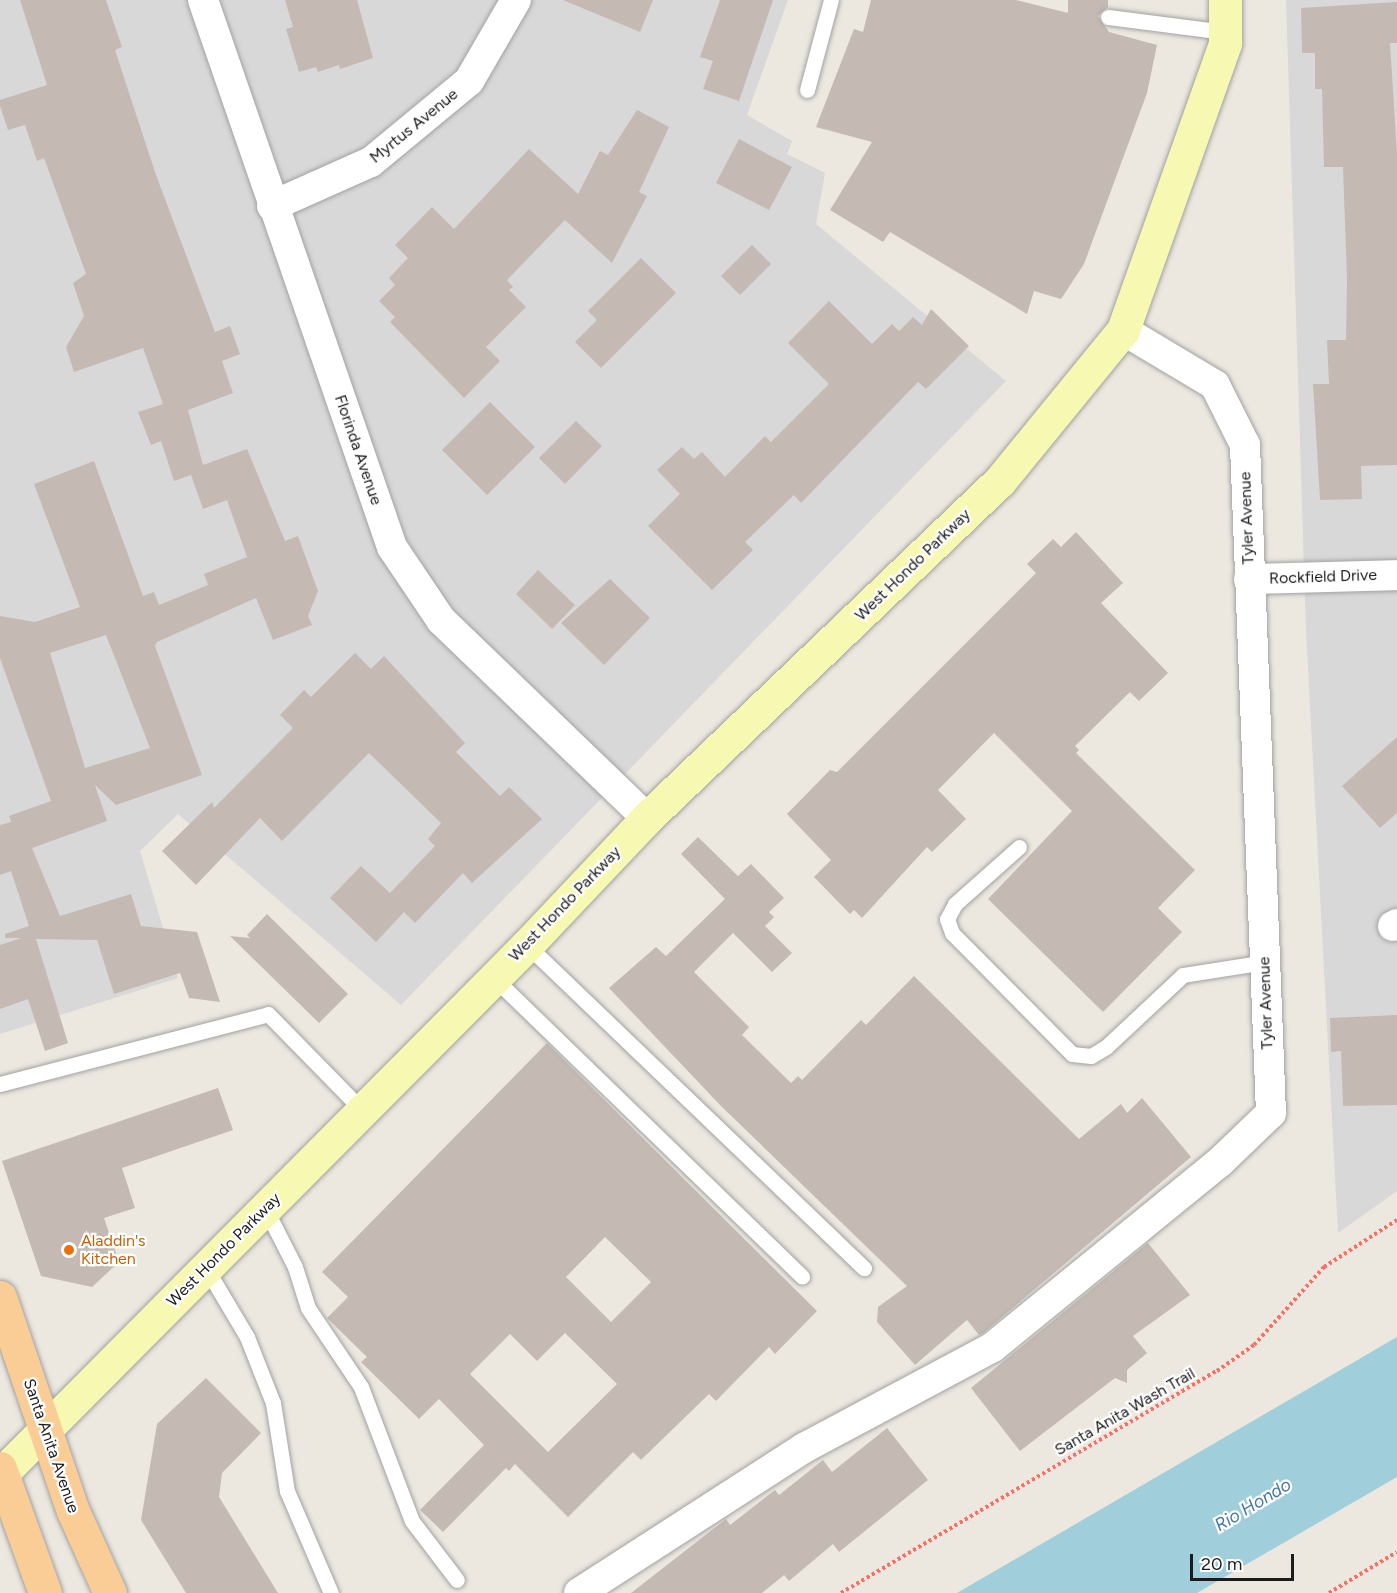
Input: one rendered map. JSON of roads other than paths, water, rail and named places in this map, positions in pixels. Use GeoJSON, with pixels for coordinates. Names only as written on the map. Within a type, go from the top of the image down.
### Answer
{"type":"FeatureCollection","features":[{"type":"Feature","properties":{"kind":"main road","name":"Santa Anita Avenue"},"geometry":{"type":"LineString","coordinates":[[0,1297],[72,1511],[110,1593]]}},
{"type":"Feature","properties":{"kind":"main road"},"geometry":{"type":"LineString","coordinates":[[1,1471],[45,1593]]}},
{"type":"Feature","properties":{"kind":"street","name":"Florinda Avenue"},"geometry":{"type":"LineString","coordinates":[[203,0],[272,206],[392,547],[441,620],[647,818]]}},
{"type":"Feature","properties":{"kind":"street","name":"Myrtus Avenue"},"geometry":{"type":"LineString","coordinates":[[272,206],[371,162],[469,81],[516,0]]}},
{"type":"Feature","properties":{"kind":"street"},"geometry":{"type":"LineString","coordinates":[[1123,330],[1175,193],[1226,32],[1225,0]]}},
{"type":"Feature","properties":{"kind":"street","name":"Tyler Avenue"},"geometry":{"type":"LineString","coordinates":[[579,1593],[804,1448],[993,1347],[1221,1162],[1271,1113],[1245,445],[1215,385],[1123,330]]}},
{"type":"Feature","properties":{"kind":"street","name":"West Hondo Parkway"},"geometry":{"type":"LineString","coordinates":[[1,1471],[44,1431],[527,945],[647,818],[999,482],[1123,330]]}},
{"type":"Feature","properties":{"kind":"street","name":"Rockfield Drive"},"geometry":{"type":"LineString","coordinates":[[1249,579],[1397,575]]}},
{"type":"Feature","properties":{"kind":"lane"},"geometry":{"type":"LineString","coordinates":[[807,90],[831,0]]}},
{"type":"Feature","properties":{"kind":"lane"},"geometry":{"type":"LineString","coordinates":[[1108,17],[1226,32]]}},
{"type":"Feature","properties":{"kind":"lane"},"geometry":{"type":"LineString","coordinates":[[1019,847],[955,904],[947,919],[952,933],[1072,1054],[1091,1056],[1106,1047],[1183,975],[1264,962]]}},
{"type":"Feature","properties":{"kind":"lane"},"geometry":{"type":"LineString","coordinates":[[527,945],[864,1268]]}},
{"type":"Feature","properties":{"kind":"lane"},"geometry":{"type":"LineString","coordinates":[[494,978],[802,1276]]}},
{"type":"Feature","properties":{"kind":"lane"},"geometry":{"type":"LineString","coordinates":[[0,1084],[268,1014],[362,1110]]}},
{"type":"Feature","properties":{"kind":"lane"},"geometry":{"type":"LineString","coordinates":[[265,1208],[295,1268],[308,1308],[361,1387],[412,1521],[457,1580]]}},
{"type":"Feature","properties":{"kind":"lane"},"geometry":{"type":"LineString","coordinates":[[206,1268],[247,1337],[273,1402],[287,1491],[332,1593]]}},
{"type":"Feature","properties":{"kind":"water","name":"Rio Hondo"},"geometry":{"type":"Polygon","coordinates":[[[1397,1337],[1397,1477],[1197,1593],[957,1593],[1397,1337]]]}},
{"type":"Feature","properties":{"kind":"place","name":"Aladdin's Kitchen"},"geometry":{"type":"Point","coordinates":[69,1250]}}]}
